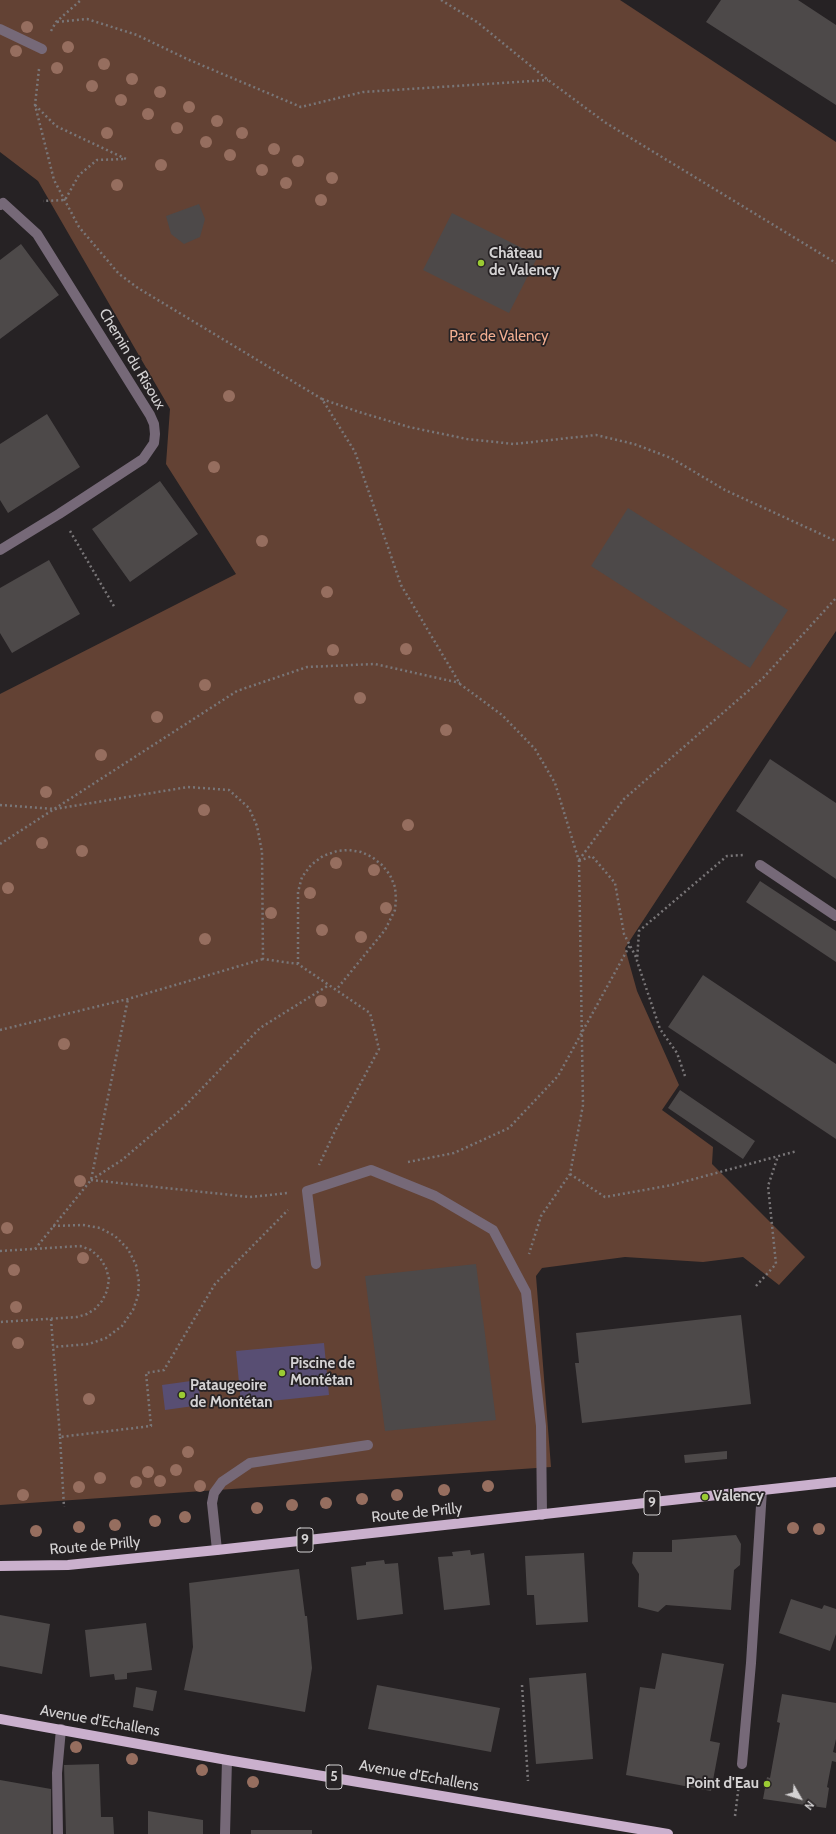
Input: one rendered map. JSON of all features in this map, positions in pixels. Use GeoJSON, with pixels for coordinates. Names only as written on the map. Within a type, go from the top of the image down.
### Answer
{"type":"FeatureCollection","features":[{"type":"Feature","properties":{"kind":"main road","name":"Route de Prilly"},"geometry":{"type":"LineString","coordinates":[[0,1566],[68,1565],[542,1515],[836,1482]]}},
{"type":"Feature","properties":{"kind":"main road","name":"Avenue d'Echallens"},"geometry":{"type":"LineString","coordinates":[[0,1719],[227,1760],[668,1834]]}},
{"type":"Feature","properties":{"kind":"street"},"geometry":{"type":"LineString","coordinates":[[0,29],[42,49]]}},
{"type":"Feature","properties":{"kind":"street","name":"Chemin du Risoux"},"geometry":{"type":"LineString","coordinates":[[0,550],[59,514],[143,459],[154,443],[155,434],[154,424],[150,415],[37,234],[2,204]]}},
{"type":"Feature","properties":{"kind":"street"},"geometry":{"type":"LineString","coordinates":[[760,865],[836,916]]}},
{"type":"Feature","properties":{"kind":"street"},"geometry":{"type":"LineString","coordinates":[[316,1264],[307,1191],[371,1170],[434,1196],[493,1230],[526,1292],[541,1426],[542,1515]]}},
{"type":"Feature","properties":{"kind":"street"},"geometry":{"type":"LineString","coordinates":[[217,1550],[212,1504],[214,1492],[222,1482],[250,1463],[368,1446]]}},
{"type":"Feature","properties":{"kind":"street"},"geometry":{"type":"LineString","coordinates":[[742,1764],[751,1663],[762,1490]]}},
{"type":"Feature","properties":{"kind":"street"},"geometry":{"type":"LineString","coordinates":[[58,1834],[57,1773],[61,1729]]}},
{"type":"Feature","properties":{"kind":"street"},"geometry":{"type":"LineString","coordinates":[[225,1834],[227,1760]]}},
{"type":"Feature","properties":{"kind":"path"},"geometry":{"type":"LineString","coordinates":[[81,0],[56,22],[42,49],[35,105],[54,180],[79,227],[119,274],[153,299],[322,399],[409,427],[467,439],[514,444],[596,436],[634,444],[671,458],[725,490],[836,541]]}},
{"type":"Feature","properties":{"kind":"path"},"geometry":{"type":"LineString","coordinates":[[442,0],[477,22],[548,80],[606,123],[836,263]]}},
{"type":"Feature","properties":{"kind":"path"},"geometry":{"type":"LineString","coordinates":[[56,22],[87,19],[136,35],[187,59],[301,107],[362,92],[548,80]]}},
{"type":"Feature","properties":{"kind":"path"},"geometry":{"type":"LineString","coordinates":[[35,105],[56,126],[126,159],[97,160],[79,176],[65,200]]}},
{"type":"Feature","properties":{"kind":"path"},"geometry":{"type":"LineString","coordinates":[[43,201],[65,200]]}},
{"type":"Feature","properties":{"kind":"path"},"geometry":{"type":"LineString","coordinates":[[322,399],[355,452],[401,585],[460,684],[502,716],[535,749],[555,783],[579,861],[583,1105],[570,1174],[541,1216],[529,1256]]}},
{"type":"Feature","properties":{"kind":"path"},"geometry":{"type":"LineString","coordinates":[[76,541],[115,608]]}},
{"type":"Feature","properties":{"kind":"path"},"geometry":{"type":"LineString","coordinates":[[579,861],[624,799],[763,678],[836,598]]}},
{"type":"Feature","properties":{"kind":"path"},"geometry":{"type":"LineString","coordinates":[[0,844],[237,691],[307,667],[375,664],[460,684]]}},
{"type":"Feature","properties":{"kind":"path"},"geometry":{"type":"LineString","coordinates":[[0,805],[55,809],[188,787],[229,790],[249,808],[257,826],[260,839],[263,959]]}},
{"type":"Feature","properties":{"kind":"path"},"geometry":{"type":"LineString","coordinates":[[298,964],[298,892],[302,878],[311,865],[323,856],[337,851],[349,850],[360,852],[372,857],[382,865],[390,875],[395,887],[395,910],[385,930],[336,990]]}},
{"type":"Feature","properties":{"kind":"path"},"geometry":{"type":"LineString","coordinates":[[638,961],[638,931],[727,856],[744,854],[760,865]]}},
{"type":"Feature","properties":{"kind":"path"},"geometry":{"type":"LineString","coordinates":[[579,861],[592,856],[615,883],[624,934],[638,961],[660,1029],[677,1053],[685,1076]]}},
{"type":"Feature","properties":{"kind":"path"},"geometry":{"type":"LineString","coordinates":[[371,1170],[454,1154],[509,1128],[558,1076],[630,945]]}},
{"type":"Feature","properties":{"kind":"path"},"geometry":{"type":"LineString","coordinates":[[0,1030],[128,999],[263,959],[298,964],[370,1013],[379,1049],[335,1132],[307,1191],[215,1284],[164,1370],[146,1373],[151,1426],[60,1437]]}},
{"type":"Feature","properties":{"kind":"path"},"geometry":{"type":"LineString","coordinates":[[35,1249],[52,1226],[91,1180],[122,1160],[183,1108],[260,1028],[329,985]]}},
{"type":"Feature","properties":{"kind":"path"},"geometry":{"type":"LineString","coordinates":[[91,1180],[128,999]]}},
{"type":"Feature","properties":{"kind":"path"},"geometry":{"type":"LineString","coordinates":[[570,1174],[604,1197],[672,1185],[797,1151]]}},
{"type":"Feature","properties":{"kind":"path"},"geometry":{"type":"LineString","coordinates":[[756,1286],[776,1264],[768,1186],[778,1156]]}},
{"type":"Feature","properties":{"kind":"path"},"geometry":{"type":"LineString","coordinates":[[91,1180],[250,1198],[307,1191]]}},
{"type":"Feature","properties":{"kind":"path"},"geometry":{"type":"LineString","coordinates":[[52,1226],[84,1225],[100,1228],[115,1236],[128,1249],[136,1264],[139,1282],[138,1296],[133,1310],[122,1326],[106,1338],[89,1344],[53,1347]]}},
{"type":"Feature","properties":{"kind":"path"},"geometry":{"type":"LineString","coordinates":[[0,1251],[80,1246],[91,1250],[100,1258],[106,1268],[108,1279],[107,1291],[102,1301],[95,1309],[87,1314],[76,1317],[0,1322]]}},
{"type":"Feature","properties":{"kind":"path"},"geometry":{"type":"LineString","coordinates":[[51,1319],[64,1507]]}},
{"type":"Feature","properties":{"kind":"path"},"geometry":{"type":"LineString","coordinates":[[522,1685],[528,1781]]}},
{"type":"Feature","properties":{"kind":"path"},"geometry":{"type":"LineString","coordinates":[[735,1816],[737,1798]]}},
{"type":"Feature","properties":{"kind":"green space","name":"Parc de Valency"},"geometry":{"type":"Polygon","coordinates":[[[0,0],[620,0],[836,142],[836,631],[625,948],[637,991],[679,1085],[662,1110],[713,1147],[712,1164],[805,1257],[779,1285],[743,1257],[703,1262],[625,1257],[542,1268],[536,1276],[551,1467],[0,1505],[0,694],[236,574],[166,464],[170,409],[38,181],[0,152],[0,0]]]}},
{"type":"Feature","properties":{"kind":"shaded area","name":"Piscine de Montétan"},"geometry":{"type":"Polygon","coordinates":[[[324,1343],[329,1395],[241,1404],[236,1351],[324,1343]]]}},
{"type":"Feature","properties":{"kind":"shaded area","name":"Pataugeoire de Montétan"},"geometry":{"type":"Polygon","coordinates":[[[198,1380],[201,1405],[165,1410],[162,1385],[198,1380]]]}},
{"type":"Feature","properties":{"kind":"building"},"geometry":{"type":"Polygon","coordinates":[[[721,0],[798,0],[836,25],[836,105],[706,22],[721,0]]]}},
{"type":"Feature","properties":{"kind":"building"},"geometry":{"type":"Polygon","coordinates":[[[199,204],[205,219],[200,237],[184,244],[171,234],[166,216],[199,204]]]}},
{"type":"Feature","properties":{"kind":"building","name":"Château de Valency"},"geometry":{"type":"Polygon","coordinates":[[[452,213],[538,256],[509,313],[423,270],[452,213]]]}},
{"type":"Feature","properties":{"kind":"building"},"geometry":{"type":"Polygon","coordinates":[[[21,244],[59,295],[0,339],[0,260],[21,244]]]}},
{"type":"Feature","properties":{"kind":"building"},"geometry":{"type":"Polygon","coordinates":[[[47,414],[80,467],[8,513],[0,500],[0,444],[47,414]]]}},
{"type":"Feature","properties":{"kind":"building"},"geometry":{"type":"Polygon","coordinates":[[[160,481],[198,534],[130,582],[92,529],[160,481]]]}},
{"type":"Feature","properties":{"kind":"building"},"geometry":{"type":"Polygon","coordinates":[[[628,508],[788,610],[750,668],[591,566],[628,508]]]}},
{"type":"Feature","properties":{"kind":"building"},"geometry":{"type":"Polygon","coordinates":[[[49,560],[80,614],[12,653],[0,633],[0,588],[49,560]]]}},
{"type":"Feature","properties":{"kind":"building"},"geometry":{"type":"Polygon","coordinates":[[[770,759],[836,803],[836,879],[736,811],[770,759]]]}},
{"type":"Feature","properties":{"kind":"building"},"geometry":{"type":"Polygon","coordinates":[[[760,881],[836,931],[836,962],[746,902],[760,881]]]}},
{"type":"Feature","properties":{"kind":"building"},"geometry":{"type":"Polygon","coordinates":[[[703,975],[836,1064],[836,1139],[668,1027],[703,975]]]}},
{"type":"Feature","properties":{"kind":"building"},"geometry":{"type":"Polygon","coordinates":[[[680,1090],[755,1141],[743,1159],[668,1108],[680,1090]]]}},
{"type":"Feature","properties":{"kind":"building"},"geometry":{"type":"Polygon","coordinates":[[[476,1264],[496,1420],[385,1431],[365,1276],[476,1264]]]}},
{"type":"Feature","properties":{"kind":"building"},"geometry":{"type":"Polygon","coordinates":[[[741,1315],[751,1404],[582,1423],[575,1363],[579,1363],[576,1333],[741,1315]]]}},
{"type":"Feature","properties":{"kind":"building"},"geometry":{"type":"Polygon","coordinates":[[[727,1451],[727,1459],[685,1463],[684,1455],[727,1451]]]}},
{"type":"Feature","properties":{"kind":"building"},"geometry":{"type":"Polygon","coordinates":[[[736,1535],[741,1544],[740,1565],[734,1570],[731,1610],[666,1605],[658,1612],[638,1607],[639,1574],[632,1563],[633,1552],[672,1552],[672,1540],[736,1535]]]}},
{"type":"Feature","properties":{"kind":"building"},"geometry":{"type":"Polygon","coordinates":[[[470,1550],[471,1555],[484,1553],[490,1605],[444,1610],[438,1557],[453,1556],[452,1552],[470,1550]]]}},
{"type":"Feature","properties":{"kind":"building"},"geometry":{"type":"Polygon","coordinates":[[[584,1553],[588,1622],[536,1625],[534,1595],[527,1595],[525,1556],[584,1553]]]}},
{"type":"Feature","properties":{"kind":"building"},"geometry":{"type":"Polygon","coordinates":[[[384,1560],[385,1564],[398,1563],[403,1614],[357,1620],[351,1567],[366,1565],[366,1562],[384,1560]]]}},
{"type":"Feature","properties":{"kind":"building"},"geometry":{"type":"Polygon","coordinates":[[[299,1569],[305,1616],[307,1616],[312,1668],[305,1712],[184,1690],[193,1647],[189,1583],[299,1569]]]}},
{"type":"Feature","properties":{"kind":"building"},"geometry":{"type":"Polygon","coordinates":[[[791,1599],[822,1609],[824,1605],[836,1609],[836,1634],[830,1651],[779,1633],[791,1599]]]}},
{"type":"Feature","properties":{"kind":"building"},"geometry":{"type":"Polygon","coordinates":[[[0,1615],[50,1624],[42,1674],[0,1666],[0,1615]]]}},
{"type":"Feature","properties":{"kind":"building"},"geometry":{"type":"Polygon","coordinates":[[[146,1623],[152,1670],[127,1673],[127,1679],[115,1680],[114,1674],[90,1677],[85,1630],[146,1623]]]}},
{"type":"Feature","properties":{"kind":"building"},"geometry":{"type":"Polygon","coordinates":[[[662,1653],[724,1664],[710,1741],[720,1743],[711,1791],[626,1775],[640,1687],[655,1689],[662,1653]]]}},
{"type":"Feature","properties":{"kind":"building"},"geometry":{"type":"Polygon","coordinates":[[[586,1673],[593,1759],[536,1764],[529,1678],[586,1673]]]}},
{"type":"Feature","properties":{"kind":"building"},"geometry":{"type":"Polygon","coordinates":[[[377,1685],[500,1708],[491,1752],[368,1729],[377,1685]]]}},
{"type":"Feature","properties":{"kind":"building"},"geometry":{"type":"Polygon","coordinates":[[[136,1687],[157,1691],[153,1711],[133,1707],[136,1687]]]}},
{"type":"Feature","properties":{"kind":"building"},"geometry":{"type":"Polygon","coordinates":[[[782,1694],[836,1703],[836,1739],[833,1752],[836,1753],[836,1762],[832,1761],[827,1787],[829,1788],[826,1808],[763,1799],[767,1777],[770,1778],[780,1723],[777,1722],[782,1694]]]}},
{"type":"Feature","properties":{"kind":"building"},"geometry":{"type":"Polygon","coordinates":[[[99,1764],[101,1817],[113,1817],[114,1834],[66,1834],[64,1765],[99,1764]]]}},
{"type":"Feature","properties":{"kind":"building"},"geometry":{"type":"Polygon","coordinates":[[[0,1780],[51,1789],[51,1834],[0,1834],[0,1780]]]}},
{"type":"Feature","properties":{"kind":"building"},"geometry":{"type":"Polygon","coordinates":[[[148,1811],[203,1820],[203,1834],[148,1834],[148,1811]]]}},
{"type":"Feature","properties":{"kind":"building"},"geometry":{"type":"Polygon","coordinates":[[[251,1830],[312,1830],[312,1834],[251,1834],[251,1830]]]}},
{"type":"Feature","properties":{"kind":"place","name":"Château de Valency"},"geometry":{"type":"Point","coordinates":[481,263]}},
{"type":"Feature","properties":{"kind":"place","name":"Piscine de Montétan"},"geometry":{"type":"Point","coordinates":[282,1373]}},
{"type":"Feature","properties":{"kind":"place","name":"Pataugeoire de Montétan"},"geometry":{"type":"Point","coordinates":[182,1395]}},
{"type":"Feature","properties":{"kind":"place","name":"Valency"},"geometry":{"type":"Point","coordinates":[705,1497]}},
{"type":"Feature","properties":{"kind":"place","name":"Point d'Eau"},"geometry":{"type":"Point","coordinates":[767,1784]}}]}
